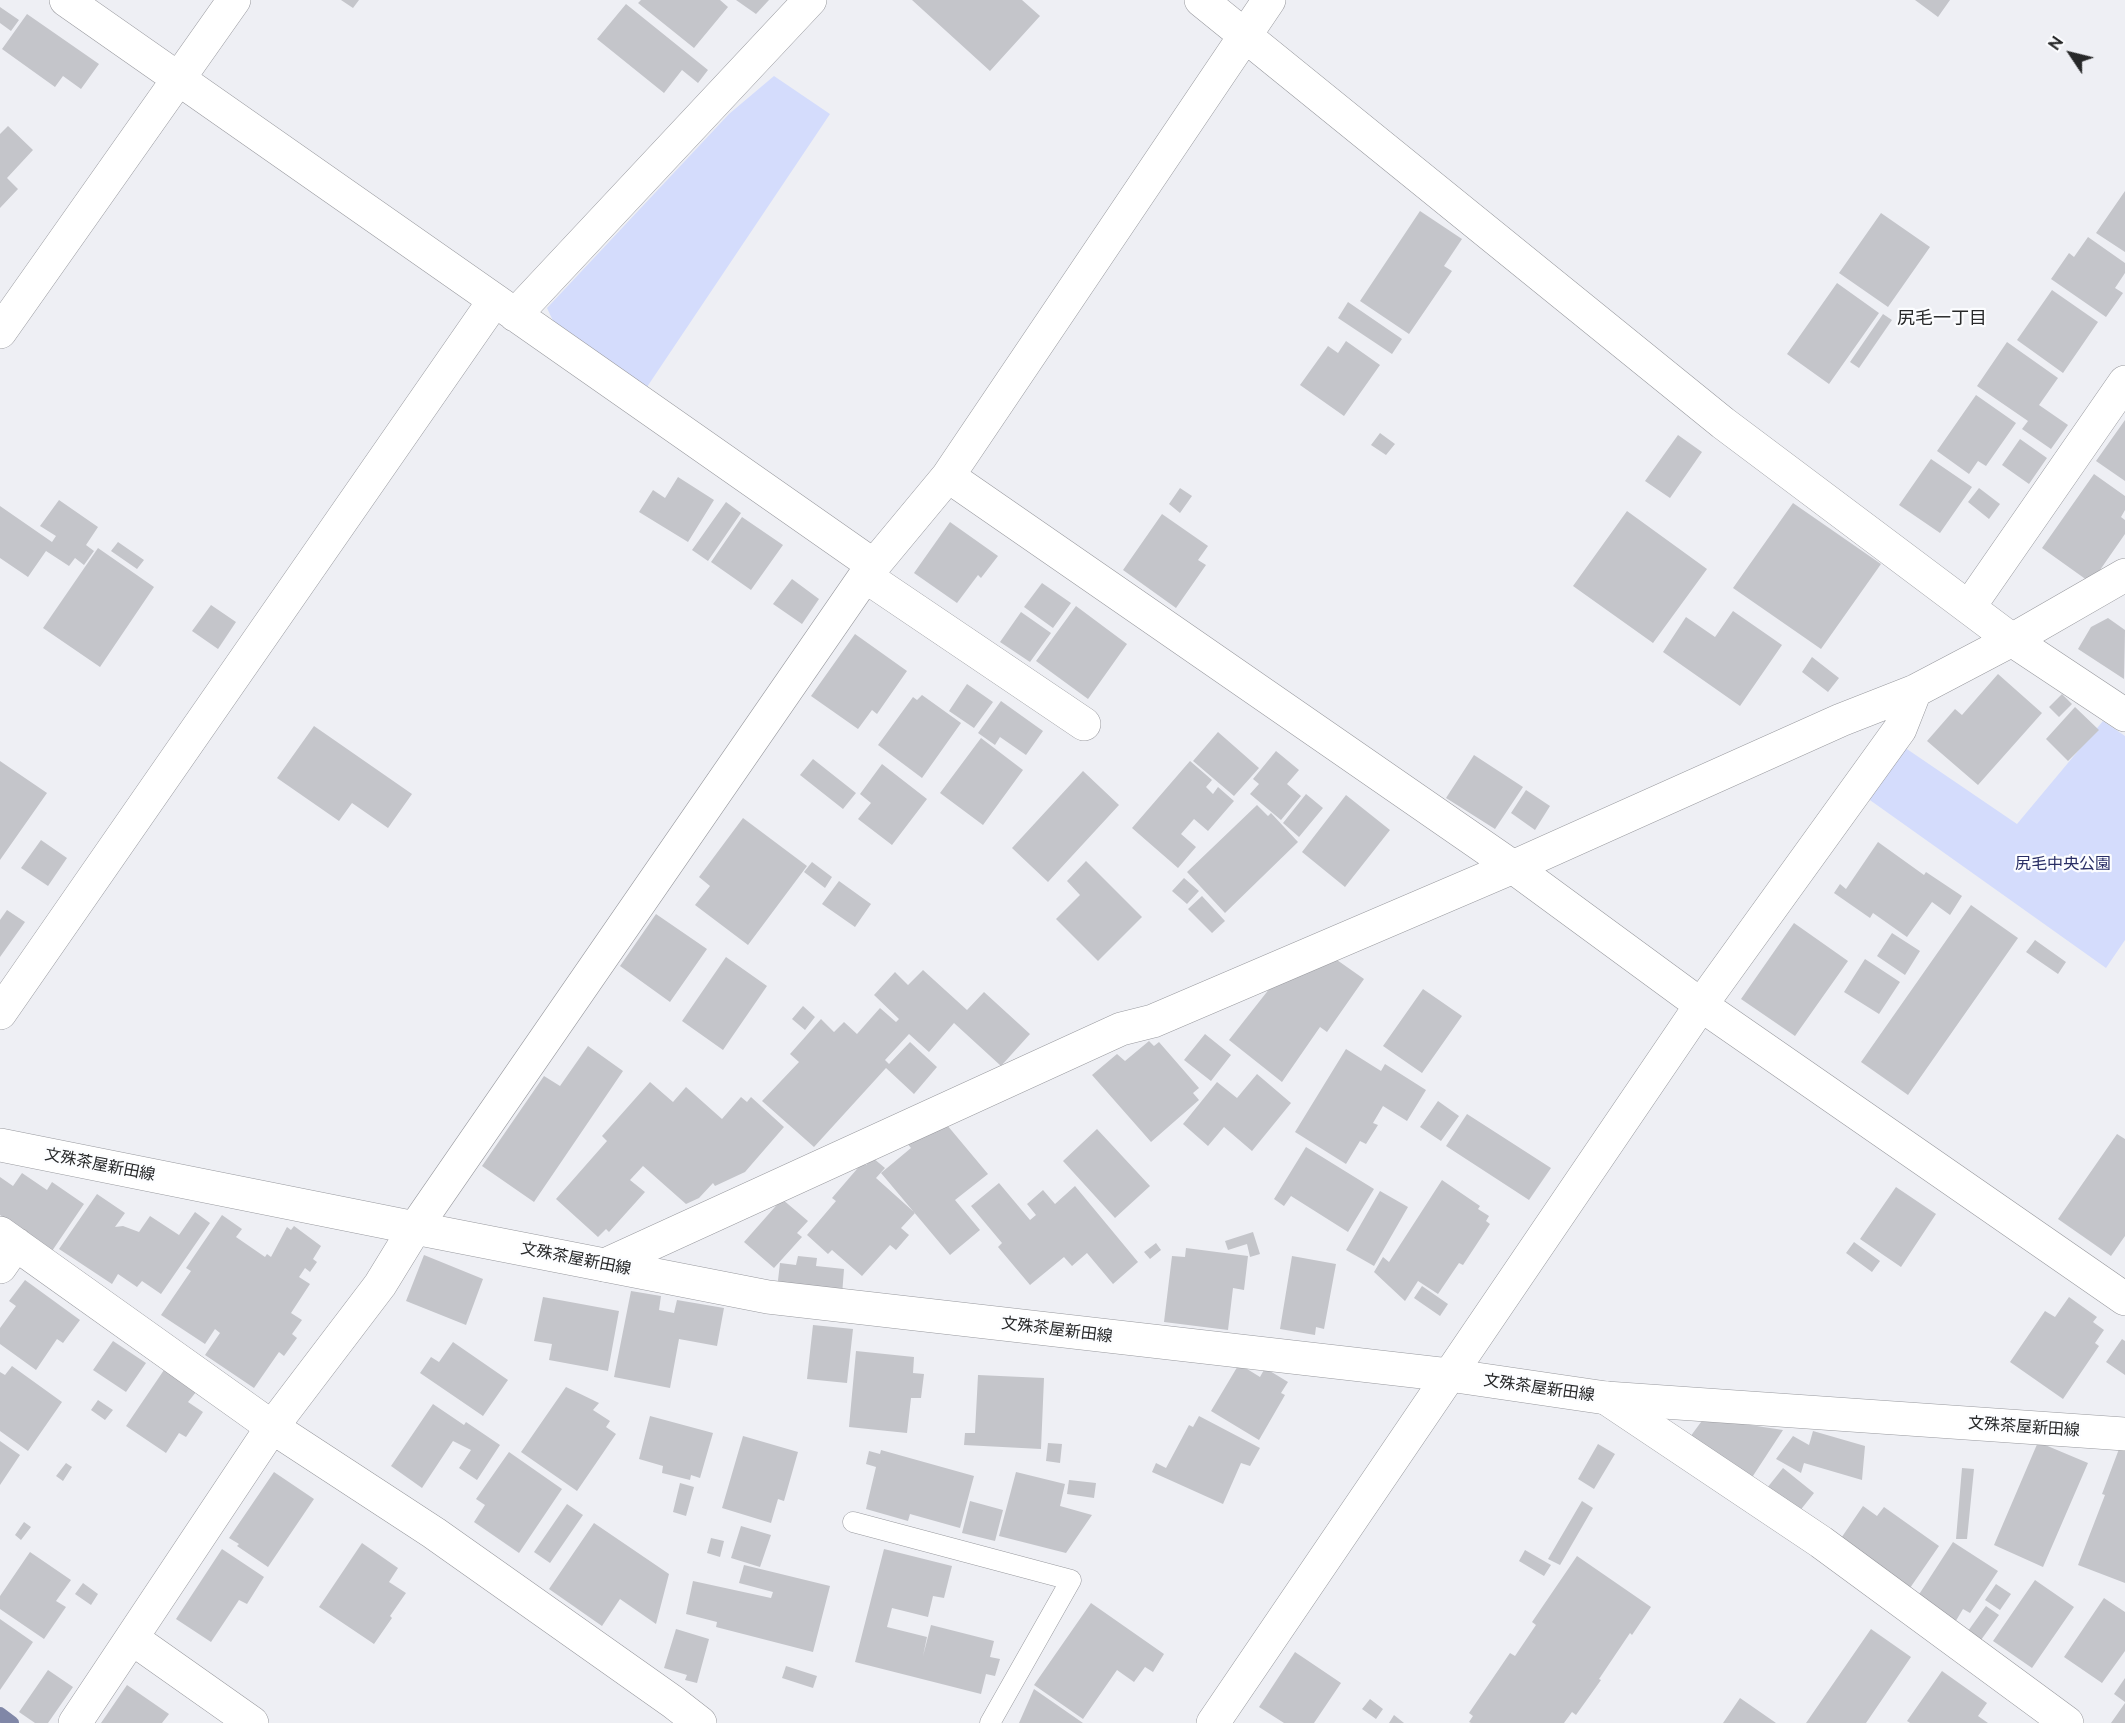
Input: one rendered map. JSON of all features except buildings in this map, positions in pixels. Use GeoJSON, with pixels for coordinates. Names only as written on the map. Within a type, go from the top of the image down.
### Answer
{"type":"FeatureCollection","features":[{"type":"Feature","properties":{"kind":"street"},"geometry":{"type":"LineString","coordinates":[[66,0],[505,308],[1084,724]]}},
{"type":"Feature","properties":{"kind":"street"},"geometry":{"type":"LineString","coordinates":[[0,332],[234,0]]}},
{"type":"Feature","properties":{"kind":"street"},"geometry":{"type":"LineString","coordinates":[[0,1013],[505,308],[810,0]]}},
{"type":"Feature","properties":{"kind":"street"},"geometry":{"type":"LineString","coordinates":[[1202,0],[1723,423],[2012,640],[2125,715]]}},
{"type":"Feature","properties":{"kind":"street"},"geometry":{"type":"LineString","coordinates":[[75,1723],[272,1427],[380,1285],[415,1228],[869,570],[948,476],[1269,0]]}},
{"type":"Feature","properties":{"kind":"street"},"geometry":{"type":"LineString","coordinates":[[1969,607],[2125,382]]}},
{"type":"Feature","properties":{"kind":"street"},"geometry":{"type":"LineString","coordinates":[[948,476],[1514,867],[1701,1005],[2125,1299]]}},
{"type":"Feature","properties":{"kind":"street"},"geometry":{"type":"LineString","coordinates":[[605,1265],[1121,1029],[1153,1021],[1514,867],[1830,725],[1915,691],[2012,640],[2125,575]]}},
{"type":"Feature","properties":{"kind":"street"},"geometry":{"type":"LineString","coordinates":[[1217,1722],[1449,1375],[1701,1005],[1900,729],[1915,691]]}},
{"type":"Feature","properties":{"kind":"street","name":"文殊茶屋新田線"},"geometry":{"type":"LineString","coordinates":[[0,1145],[768,1297],[1449,1375],[1606,1398],[2125,1434]]}},
{"type":"Feature","properties":{"kind":"street"},"geometry":{"type":"LineString","coordinates":[[5,1248],[434,1533],[700,1723]]}},
{"type":"Feature","properties":{"kind":"street"},"geometry":{"type":"LineString","coordinates":[[1606,1398],[1821,1542],[2067,1723]]}},
{"type":"Feature","properties":{"kind":"street"},"geometry":{"type":"LineString","coordinates":[[133,1639],[252,1723]]}},
{"type":"Feature","properties":{"kind":"lane"},"geometry":{"type":"LineString","coordinates":[[853,1522],[1071,1580],[990,1723]]}},
{"type":"Feature","properties":{"kind":"green space"},"geometry":{"type":"Polygon","coordinates":[[[774,76],[830,114],[647,387],[554,323],[547,308],[729,114],[774,76]]]}},
{"type":"Feature","properties":{"kind":"green space","name":"尻毛中央公園"},"geometry":{"type":"Polygon","coordinates":[[[2103,721],[2125,736],[2125,940],[2106,968],[1867,798],[1901,745],[2017,824],[2103,721]]]}},
{"type":"Feature","properties":{"kind":"waterway"},"geometry":{"type":"LineString","coordinates":[[0,1714],[12,1723]]}},
{"type":"Feature","properties":{"kind":"district","name":"尻毛一丁目"},"geometry":{"type":"Point","coordinates":[1942,319]}}]}
